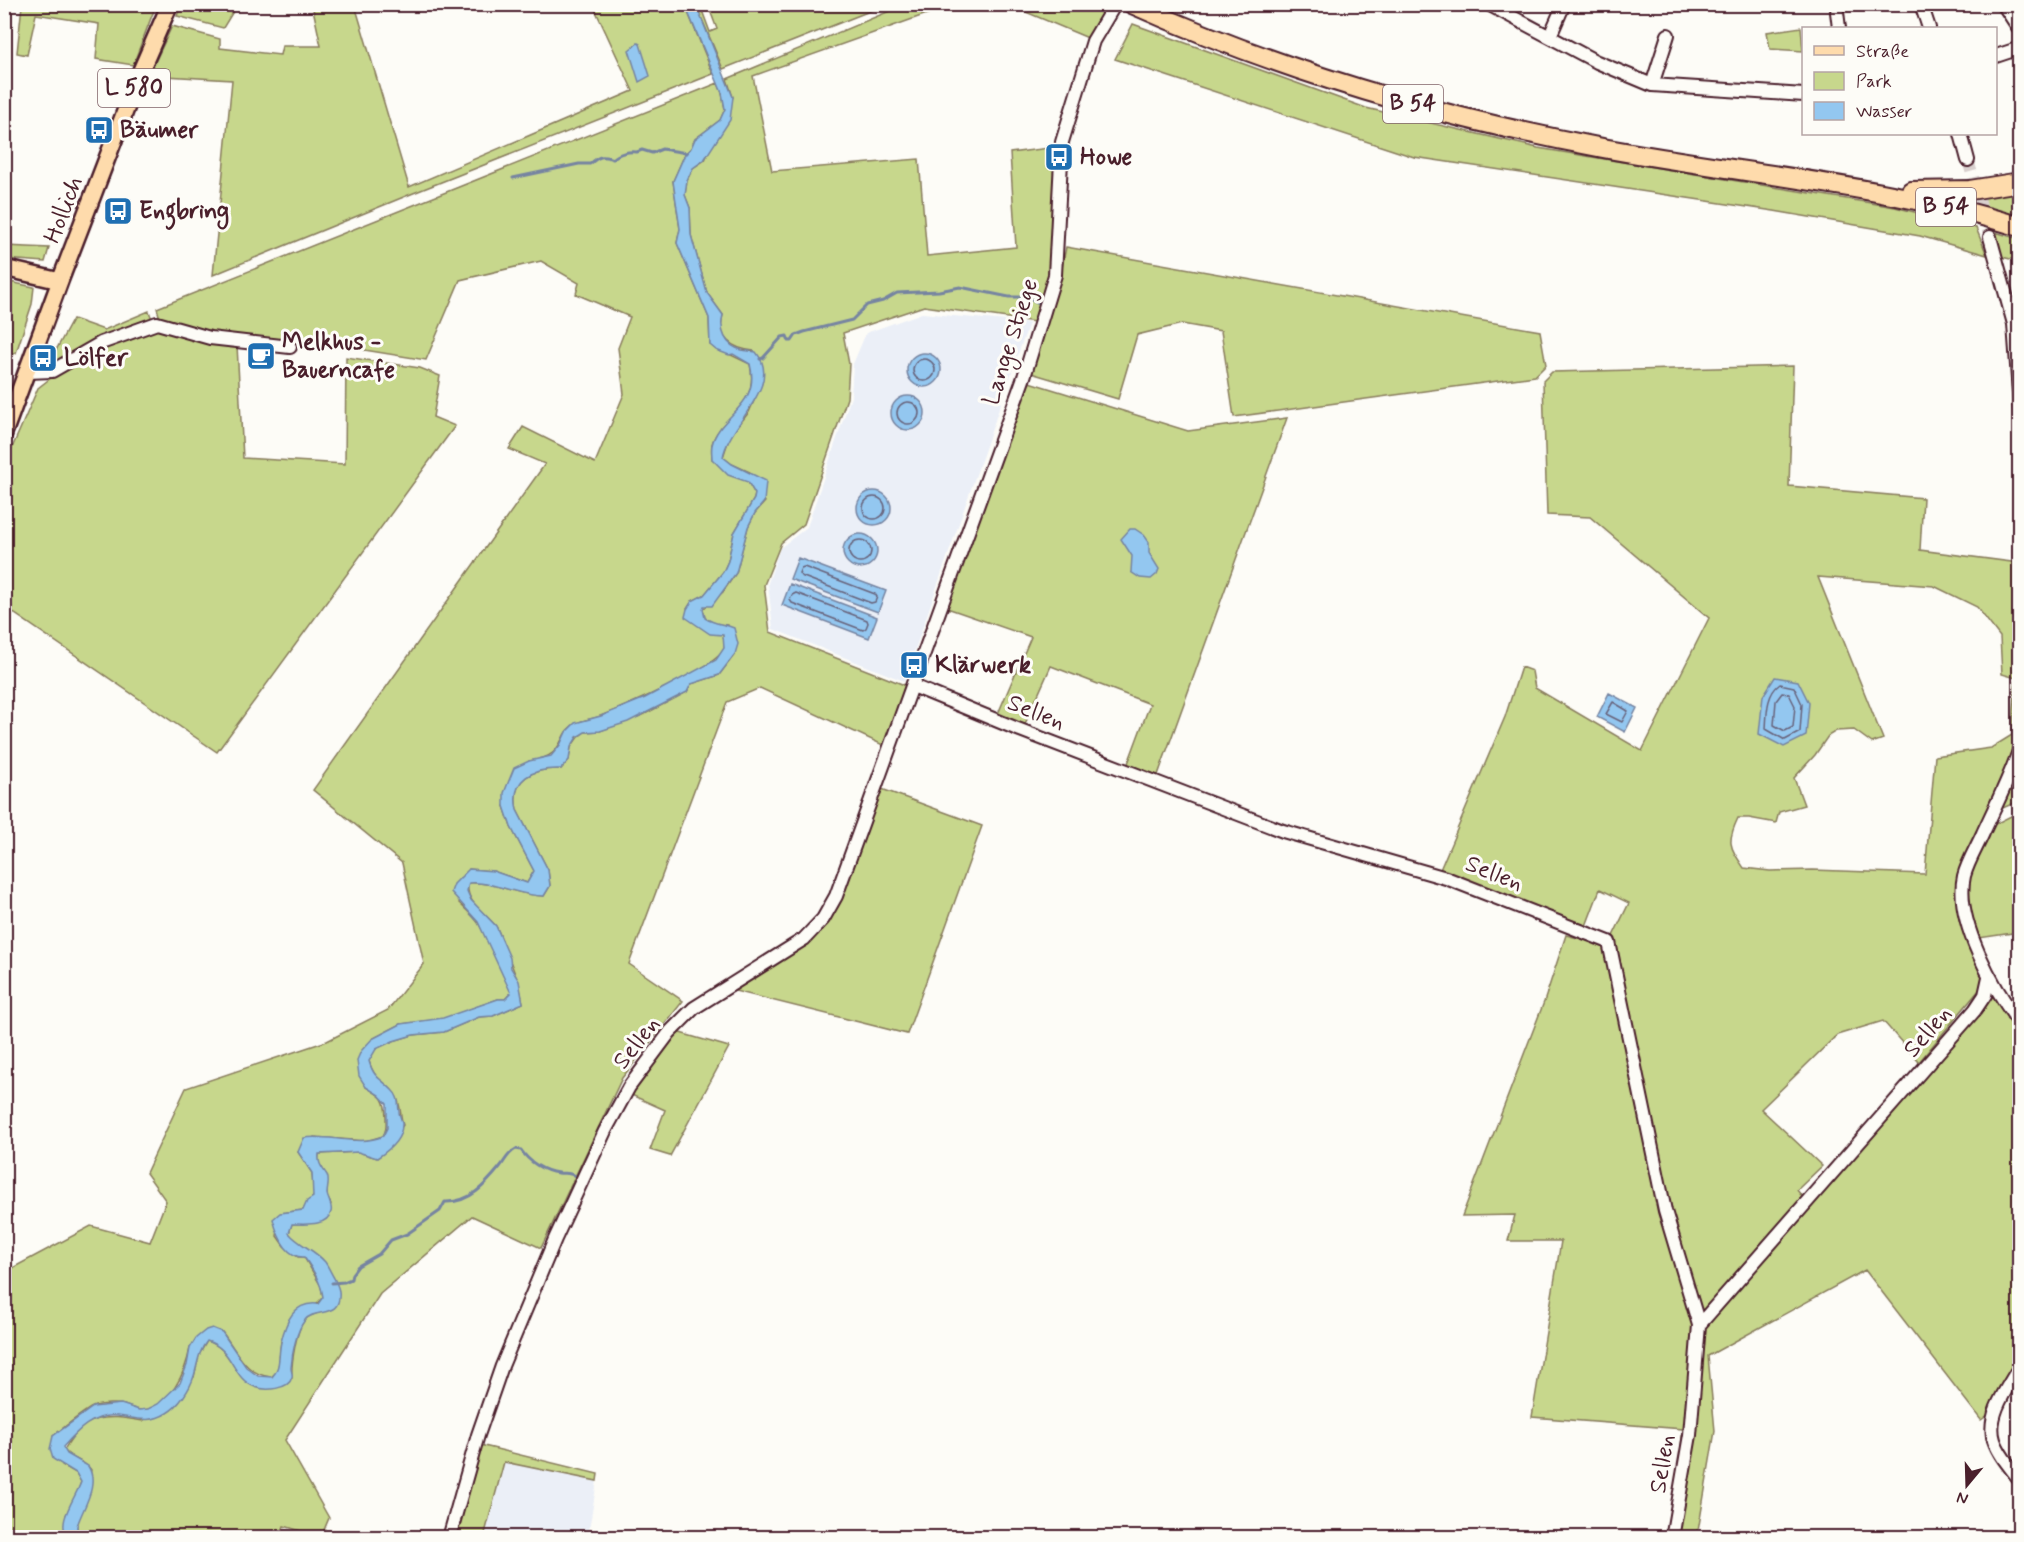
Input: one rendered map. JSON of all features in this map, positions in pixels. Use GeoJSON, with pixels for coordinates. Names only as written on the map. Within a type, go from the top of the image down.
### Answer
{"type":"FeatureCollection","features":[{"type":"Feature","properties":{"kind":"highway","name":"B 54"},"geometry":{"type":"LineString","coordinates":[[1134,5],[1291,66],[1461,117],[1596,147],[1872,191],[1970,212],[2019,227]]}},
{"type":"Feature","properties":{"kind":"highway"},"geometry":{"type":"LineString","coordinates":[[1872,191],[1962,190],[2019,182]]}},
{"type":"Feature","properties":{"kind":"main road","name":"Hollich"},"geometry":{"type":"LineString","coordinates":[[4,434],[139,75],[170,4]]}},
{"type":"Feature","properties":{"kind":"main road"},"geometry":{"type":"LineString","coordinates":[[4,268],[60,281]]}},
{"type":"Feature","properties":{"kind":"street","name":"Lange Stiege"},"geometry":{"type":"LineString","coordinates":[[913,686],[1024,377],[1055,275],[1062,142],[1092,41],[1115,4]]}},
{"type":"Feature","properties":{"kind":"street"},"geometry":{"type":"LineString","coordinates":[[1488,4],[1597,62],[1652,85],[1802,96]]}},
{"type":"Feature","properties":{"kind":"street"},"geometry":{"type":"LineString","coordinates":[[1550,36],[1564,4]]}},
{"type":"Feature","properties":{"kind":"street"},"geometry":{"type":"LineString","coordinates":[[1921,4],[1929,27]]}},
{"type":"Feature","properties":{"kind":"street"},"geometry":{"type":"LineString","coordinates":[[2003,4],[2019,30]]}},
{"type":"Feature","properties":{"kind":"street"},"geometry":{"type":"LineString","coordinates":[[1837,12],[1839,27]]}},
{"type":"Feature","properties":{"kind":"street"},"geometry":{"type":"LineString","coordinates":[[1652,85],[1668,36]]}},
{"type":"Feature","properties":{"kind":"street"},"geometry":{"type":"LineString","coordinates":[[1997,55],[2019,48]]}},
{"type":"Feature","properties":{"kind":"street"},"geometry":{"type":"LineString","coordinates":[[1961,135],[1968,160]]}},
{"type":"Feature","properties":{"kind":"street"},"geometry":{"type":"LineString","coordinates":[[1990,237],[2014,324],[2019,408]]}},
{"type":"Feature","properties":{"kind":"street"},"geometry":{"type":"LineString","coordinates":[[28,372],[52,371],[101,343],[157,323],[210,338],[290,347]]}},
{"type":"Feature","properties":{"kind":"street","name":"Sellen"},"geometry":{"type":"LineString","coordinates":[[449,1538],[478,1435],[503,1363],[555,1239],[604,1131],[629,1087],[648,1060],[670,1032],[694,1008],[804,939],[824,920],[836,896],[913,686],[1015,728],[1283,831],[1446,878],[1609,942],[1665,1211],[1699,1325],[1690,1435],[1672,1538]]}},
{"type":"Feature","properties":{"kind":"street"},"geometry":{"type":"LineString","coordinates":[[2019,748],[1968,864],[1962,898],[1969,925],[1989,977],[2019,1024]]}},
{"type":"Feature","properties":{"kind":"street","name":"Sellen"},"geometry":{"type":"LineString","coordinates":[[1699,1325],[1975,1010],[1985,996],[1989,977]]}},
{"type":"Feature","properties":{"kind":"street"},"geometry":{"type":"LineString","coordinates":[[2019,1366],[1996,1412],[1992,1433],[2000,1452],[2019,1480]]}},
{"type":"Feature","properties":{"kind":"shaded area"},"geometry":{"type":"Polygon","coordinates":[[[922,313],[1029,323],[904,681],[773,629],[768,583],[780,548],[807,527],[851,397],[853,364],[866,333],[922,313]]]}},
{"type":"Feature","properties":{"kind":"shaded area"},"geometry":{"type":"Polygon","coordinates":[[[504,1462],[597,1481],[588,1537],[484,1538],[504,1462]]]}},
{"type":"Feature","properties":{"kind":"green space"},"geometry":{"type":"Polygon","coordinates":[[[22,4],[156,5],[133,65],[96,59],[99,24],[36,14],[27,55],[17,53],[22,4]]]}},
{"type":"Feature","properties":{"kind":"green space"},"geometry":{"type":"Polygon","coordinates":[[[181,4],[237,5],[223,28],[177,16],[181,4]]]}},
{"type":"Feature","properties":{"kind":"green space"},"geometry":{"type":"Polygon","coordinates":[[[315,5],[355,5],[409,187],[633,91],[593,5],[685,5],[713,74],[213,275],[232,80],[149,75],[172,26],[220,39],[220,48],[280,55],[282,46],[321,46],[313,9],[315,5]]]}},
{"type":"Feature","properties":{"kind":"green space"},"geometry":{"type":"Polygon","coordinates":[[[696,5],[700,5],[710,32],[717,29],[708,5],[885,5],[723,69],[696,5]]]}},
{"type":"Feature","properties":{"kind":"green space"},"geometry":{"type":"Polygon","coordinates":[[[904,5],[952,5],[753,76],[772,171],[919,159],[927,256],[1016,247],[1010,153],[1057,147],[1050,274],[1035,322],[924,306],[843,333],[849,364],[847,398],[804,524],[781,543],[764,585],[770,632],[907,686],[885,746],[760,688],[727,702],[629,964],[683,1001],[622,1078],[541,1248],[472,1216],[380,1294],[285,1440],[329,1518],[321,1537],[284,1526],[280,1537],[82,1537],[77,1532],[77,1526],[91,1470],[64,1450],[79,1429],[97,1419],[117,1418],[143,1421],[194,1377],[199,1355],[207,1341],[224,1352],[243,1378],[292,1378],[295,1346],[303,1322],[310,1316],[337,1304],[289,1233],[292,1224],[302,1224],[331,1204],[327,1197],[327,1176],[318,1162],[319,1154],[358,1152],[377,1158],[403,1125],[396,1096],[374,1074],[369,1061],[375,1049],[413,1035],[444,1032],[479,1017],[493,1016],[523,1003],[498,929],[472,901],[468,890],[468,883],[478,883],[544,896],[550,886],[548,870],[517,810],[517,790],[520,783],[526,777],[541,770],[561,769],[569,760],[571,747],[585,732],[600,731],[643,715],[687,692],[691,684],[719,675],[735,654],[728,625],[715,624],[705,618],[703,609],[723,592],[736,573],[748,527],[755,513],[765,502],[750,472],[723,457],[730,436],[749,412],[762,383],[754,351],[739,348],[728,341],[722,330],[723,315],[707,293],[691,235],[690,208],[685,195],[687,180],[693,168],[705,160],[733,97],[727,79],[904,5]]]}},
{"type":"Feature","properties":{"kind":"green space"},"geometry":{"type":"Polygon","coordinates":[[[1009,5],[1096,5],[1094,9],[1102,13],[1088,38],[1009,5]]]}},
{"type":"Feature","properties":{"kind":"green space"},"geometry":{"type":"Polygon","coordinates":[[[1133,24],[1366,108],[1538,148],[1895,207],[1976,228],[1987,255],[1920,236],[1774,211],[1414,157],[1115,59],[1133,24]]]}},
{"type":"Feature","properties":{"kind":"green space"},"geometry":{"type":"Polygon","coordinates":[[[1801,27],[1802,51],[1770,49],[1767,32],[1801,27]]]}},
{"type":"Feature","properties":{"kind":"green space"},"geometry":{"type":"Polygon","coordinates":[[[718,83],[725,109],[720,120],[695,139],[685,154],[673,181],[680,229],[677,243],[709,318],[710,345],[750,364],[752,379],[744,401],[716,434],[712,444],[712,459],[748,482],[755,494],[754,499],[734,533],[728,561],[723,572],[704,595],[692,601],[687,609],[723,635],[724,649],[718,657],[705,666],[669,686],[570,727],[556,750],[550,755],[529,761],[504,806],[511,827],[534,871],[527,883],[493,871],[469,869],[459,903],[479,924],[512,992],[505,999],[498,999],[443,1019],[401,1024],[372,1039],[366,1087],[383,1101],[386,1110],[386,1125],[383,1136],[366,1141],[314,1137],[298,1152],[312,1173],[314,1195],[303,1210],[281,1213],[277,1236],[284,1246],[298,1257],[304,1257],[321,1286],[323,1297],[281,1341],[278,1371],[271,1377],[254,1372],[242,1361],[222,1332],[190,1348],[185,1367],[175,1387],[161,1403],[142,1410],[124,1405],[106,1404],[86,1411],[53,1436],[62,1465],[76,1473],[81,1482],[66,1515],[64,1534],[69,1537],[5,1538],[5,1272],[91,1226],[150,1242],[166,1201],[146,1173],[186,1088],[327,1041],[388,1010],[424,964],[402,863],[313,790],[545,464],[509,449],[523,427],[595,463],[624,394],[618,348],[630,317],[576,294],[579,283],[541,261],[460,280],[426,360],[352,348],[211,334],[160,319],[157,308],[718,83]]]}},
{"type":"Feature","properties":{"kind":"green space"},"geometry":{"type":"Polygon","coordinates":[[[2019,186],[2019,220],[1931,196],[2019,186]]]}},
{"type":"Feature","properties":{"kind":"green space"},"geometry":{"type":"Polygon","coordinates":[[[1995,232],[2019,239],[2019,261],[2002,257],[1995,232]]]}},
{"type":"Feature","properties":{"kind":"green space"},"geometry":{"type":"Polygon","coordinates":[[[4,246],[49,248],[45,262],[5,259],[4,246]]]}},
{"type":"Feature","properties":{"kind":"green space"},"geometry":{"type":"Polygon","coordinates":[[[1066,247],[1540,331],[1546,365],[1535,376],[1234,417],[1221,331],[1182,324],[1137,335],[1118,399],[1031,373],[1061,273],[1066,247]]]}},
{"type":"Feature","properties":{"kind":"green space"},"geometry":{"type":"Polygon","coordinates":[[[5,281],[34,287],[32,304],[16,353],[5,358],[5,281]]]}},
{"type":"Feature","properties":{"kind":"green space"},"geometry":{"type":"Polygon","coordinates":[[[149,311],[153,322],[54,366],[48,365],[73,319],[104,330],[149,311]]]}},
{"type":"Feature","properties":{"kind":"green space"},"geometry":{"type":"Polygon","coordinates":[[[157,329],[237,345],[243,458],[345,464],[346,357],[420,368],[440,376],[433,417],[455,426],[217,752],[5,607],[5,458],[12,448],[38,388],[52,377],[103,347],[157,329]]]}},
{"type":"Feature","properties":{"kind":"green space"},"geometry":{"type":"Polygon","coordinates":[[[1793,366],[1789,486],[1923,498],[1920,550],[2019,563],[2019,801],[1984,816],[1962,864],[1961,910],[1984,982],[1919,1062],[1883,1021],[1837,1035],[1761,1109],[1822,1166],[1797,1190],[1804,1199],[1994,995],[2019,1037],[2020,1350],[1988,1415],[1981,1420],[1865,1270],[1708,1356],[1715,1431],[1697,1537],[1670,1537],[1683,1429],[1532,1417],[1561,1241],[1508,1241],[1515,1215],[1462,1216],[1544,1002],[1566,935],[1605,945],[1612,938],[1629,903],[1600,889],[1586,926],[1439,872],[1505,717],[1521,667],[1532,671],[1535,688],[1642,751],[1709,618],[1590,517],[1547,515],[1543,381],[1552,372],[1793,366]],[[1818,577],[1883,739],[1872,743],[1854,730],[1836,731],[1828,736],[1815,755],[1794,778],[1804,805],[1779,812],[1776,823],[1738,818],[1732,833],[1731,844],[1744,868],[1770,871],[1813,870],[1925,874],[1935,756],[1991,748],[2012,735],[2016,678],[2002,674],[2000,637],[1977,607],[1934,586],[1818,577]]]}},
{"type":"Feature","properties":{"kind":"green space"},"geometry":{"type":"Polygon","coordinates":[[[1029,382],[1188,431],[1287,418],[1158,775],[1127,766],[1150,704],[1051,666],[1024,726],[997,716],[1031,637],[947,608],[1029,382]]]}},
{"type":"Feature","properties":{"kind":"green space"},"geometry":{"type":"Polygon","coordinates":[[[879,788],[982,826],[907,1034],[723,988],[806,941],[835,907],[879,788]]]}},
{"type":"Feature","properties":{"kind":"green space"},"geometry":{"type":"Polygon","coordinates":[[[2019,812],[2019,932],[1979,938],[1968,892],[1971,870],[1989,827],[2019,812]]]}},
{"type":"Feature","properties":{"kind":"green space"},"geometry":{"type":"Polygon","coordinates":[[[673,1031],[729,1047],[670,1156],[650,1150],[665,1110],[629,1094],[673,1031]]]}},
{"type":"Feature","properties":{"kind":"green space"},"geometry":{"type":"Polygon","coordinates":[[[480,1445],[598,1474],[597,1481],[504,1462],[484,1537],[454,1538],[480,1445]]]}},
{"type":"Feature","properties":{"kind":"water"},"geometry":{"type":"Polygon","coordinates":[[[685,5],[696,5],[733,97],[730,120],[704,160],[693,168],[687,180],[685,195],[690,208],[691,235],[707,293],[723,315],[722,326],[727,341],[736,348],[756,352],[763,365],[763,378],[759,391],[734,431],[723,457],[766,481],[764,502],[748,527],[736,573],[712,606],[704,606],[703,609],[705,618],[734,628],[738,644],[735,654],[719,675],[691,684],[687,692],[628,722],[600,731],[585,732],[577,737],[571,747],[569,760],[561,769],[541,770],[526,777],[520,783],[516,799],[517,810],[548,870],[550,886],[544,896],[479,883],[469,883],[467,891],[471,900],[496,926],[510,958],[511,968],[519,981],[523,1003],[493,1016],[479,1017],[444,1032],[413,1035],[376,1049],[369,1061],[376,1075],[396,1095],[402,1122],[400,1136],[386,1152],[377,1158],[358,1152],[319,1154],[320,1163],[328,1177],[327,1194],[331,1212],[329,1217],[320,1222],[292,1224],[289,1233],[325,1262],[338,1286],[339,1300],[336,1306],[327,1312],[309,1316],[305,1320],[293,1350],[290,1381],[282,1387],[265,1389],[255,1387],[241,1377],[223,1350],[207,1341],[200,1353],[190,1386],[184,1397],[171,1410],[155,1418],[109,1416],[87,1424],[63,1447],[67,1454],[88,1466],[92,1481],[89,1496],[77,1526],[77,1532],[82,1537],[69,1537],[65,1532],[65,1518],[81,1482],[76,1473],[53,1459],[50,1449],[53,1436],[93,1407],[121,1404],[139,1410],[158,1404],[180,1383],[190,1348],[196,1338],[212,1328],[222,1332],[246,1367],[258,1376],[272,1377],[278,1365],[281,1342],[292,1314],[303,1306],[318,1304],[323,1297],[318,1281],[304,1257],[292,1254],[287,1249],[273,1219],[280,1213],[303,1210],[307,1201],[313,1197],[312,1173],[298,1152],[304,1138],[364,1140],[383,1136],[387,1128],[387,1104],[379,1095],[366,1087],[359,1076],[357,1060],[361,1051],[372,1039],[401,1024],[443,1018],[498,999],[505,999],[511,993],[478,922],[451,892],[454,884],[469,869],[493,871],[527,883],[534,871],[511,827],[504,806],[504,793],[514,768],[529,761],[551,756],[560,745],[566,732],[575,723],[601,716],[645,698],[716,660],[724,648],[723,635],[710,634],[685,617],[692,601],[704,595],[723,572],[728,561],[734,533],[754,499],[755,494],[748,482],[728,475],[712,459],[712,445],[716,434],[745,400],[752,379],[750,364],[733,354],[729,355],[716,350],[710,345],[709,318],[677,243],[680,229],[673,181],[685,154],[695,139],[720,120],[725,109],[722,93],[685,5]]]}},
{"type":"Feature","properties":{"kind":"water"},"geometry":{"type":"Polygon","coordinates":[[[638,43],[650,76],[639,82],[629,50],[638,43]]]}},
{"type":"Feature","properties":{"kind":"water"},"geometry":{"type":"Polygon","coordinates":[[[924,353],[936,358],[941,370],[936,382],[924,387],[912,382],[907,370],[912,358],[924,353]]]}},
{"type":"Feature","properties":{"kind":"water"},"geometry":{"type":"Polygon","coordinates":[[[908,396],[920,401],[925,413],[920,425],[908,430],[896,425],[891,413],[896,401],[908,396]]]}},
{"type":"Feature","properties":{"kind":"water"},"geometry":{"type":"Polygon","coordinates":[[[874,491],[886,496],[891,508],[886,520],[874,525],[862,520],[857,508],[862,496],[874,491]]]}},
{"type":"Feature","properties":{"kind":"water"},"geometry":{"type":"Polygon","coordinates":[[[1130,529],[1135,529],[1144,535],[1149,542],[1149,553],[1159,569],[1151,579],[1140,578],[1131,572],[1132,556],[1121,539],[1130,529]]]}},
{"type":"Feature","properties":{"kind":"water"},"geometry":{"type":"Polygon","coordinates":[[[860,534],[872,539],[877,551],[872,563],[860,568],[848,563],[843,551],[848,539],[860,534]]]}},
{"type":"Feature","properties":{"kind":"water"},"geometry":{"type":"Polygon","coordinates":[[[798,558],[886,591],[878,612],[790,579],[798,558]]]}},
{"type":"Feature","properties":{"kind":"water"},"geometry":{"type":"Polygon","coordinates":[[[790,584],[877,617],[869,638],[782,605],[790,584]]]}},
{"type":"Feature","properties":{"kind":"water"},"geometry":{"type":"Polygon","coordinates":[[[1775,677],[1798,681],[1809,703],[1806,736],[1784,747],[1759,734],[1763,696],[1775,677]]]}},
{"type":"Feature","properties":{"kind":"water"},"geometry":{"type":"Polygon","coordinates":[[[1609,693],[1637,708],[1625,732],[1597,717],[1609,693]]]}},
{"type":"Feature","properties":{"kind":"waterway"},"geometry":{"type":"LineString","coordinates":[[513,178],[579,164],[590,164],[601,157],[613,159],[624,153],[642,150],[652,153],[662,149],[687,153]]}},
{"type":"Feature","properties":{"kind":"waterway"},"geometry":{"type":"LineString","coordinates":[[760,359],[782,337],[787,336],[789,341],[792,341],[796,335],[804,332],[852,320],[867,305],[883,301],[897,293],[939,291],[960,287],[1009,297],[1027,297],[1039,303]]}},
{"type":"Feature","properties":{"kind":"waterway"},"geometry":{"type":"LineString","coordinates":[[332,1283],[351,1279],[358,1266],[379,1254],[391,1240],[407,1234],[440,1211],[445,1202],[462,1199],[477,1191],[516,1149],[521,1150],[542,1168],[577,1177]]}},
{"type":"Feature","properties":{"kind":"tunnel"},"geometry":{"type":"LineString","coordinates":[[1968,160],[1990,237]]}},
{"type":"Feature","properties":{"kind":"place","name":"Bäumer"},"geometry":{"type":"Point","coordinates":[99,130]}},
{"type":"Feature","properties":{"kind":"place","name":"Howe"},"geometry":{"type":"Point","coordinates":[1059,157]}},
{"type":"Feature","properties":{"kind":"place","name":"Engbring"},"geometry":{"type":"Point","coordinates":[118,211]}},
{"type":"Feature","properties":{"kind":"place","name":"Melkhus - Bauerncafe"},"geometry":{"type":"Point","coordinates":[261,356]}},
{"type":"Feature","properties":{"kind":"place","name":"Lölfer"},"geometry":{"type":"Point","coordinates":[43,358]}},
{"type":"Feature","properties":{"kind":"place","name":"Klärwerk"},"geometry":{"type":"Point","coordinates":[914,665]}}]}
